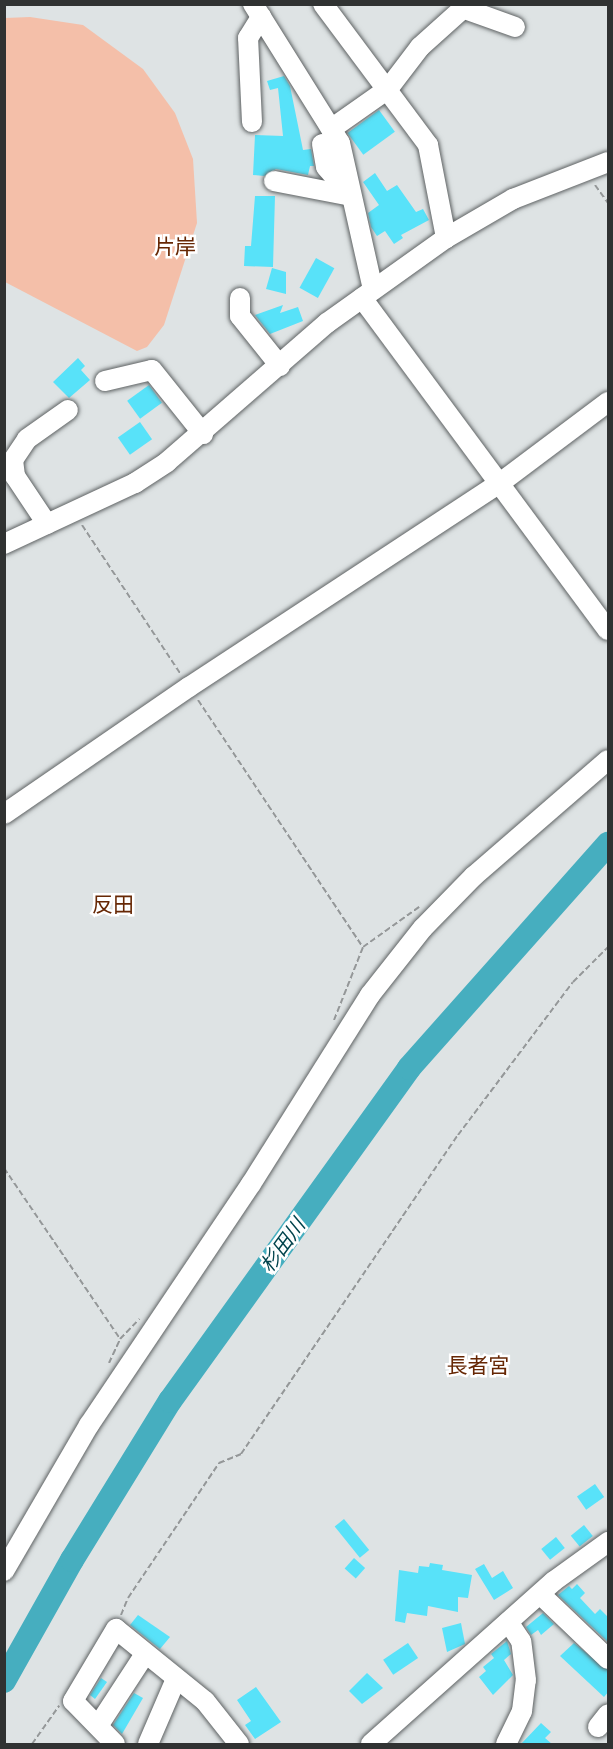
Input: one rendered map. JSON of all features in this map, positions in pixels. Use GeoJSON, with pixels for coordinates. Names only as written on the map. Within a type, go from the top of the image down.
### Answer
{"type":"FeatureCollection","features":[{"type":"Feature","properties":{"kind":"street"},"geometry":{"type":"LineString","coordinates":[[324,4],[428,145],[446,238]]}},
{"type":"Feature","properties":{"kind":"street"},"geometry":{"type":"LineString","coordinates":[[326,137],[388,89],[420,47],[467,7],[516,27]]}},
{"type":"Feature","properties":{"kind":"street"},"geometry":{"type":"LineString","coordinates":[[252,122],[248,38],[257,11]]}},
{"type":"Feature","properties":{"kind":"street"},"geometry":{"type":"LineString","coordinates":[[257,11],[326,137],[340,144],[367,293],[500,483],[609,630]]}},
{"type":"Feature","properties":{"kind":"street"},"geometry":{"type":"LineString","coordinates":[[4,543],[135,483],[203,434],[367,293],[446,238],[513,199],[609,162]]}},
{"type":"Feature","properties":{"kind":"street"},"geometry":{"type":"LineString","coordinates":[[273,181],[351,196]]}},
{"type":"Feature","properties":{"kind":"street"},"geometry":{"type":"LineString","coordinates":[[240,298],[240,316],[280,366]]}},
{"type":"Feature","properties":{"kind":"street"},"geometry":{"type":"LineString","coordinates":[[105,381],[152,370],[203,434]]}},
{"type":"Feature","properties":{"kind":"street"},"geometry":{"type":"LineString","coordinates":[[4,814],[189,687],[500,483],[609,402]]}},
{"type":"Feature","properties":{"kind":"street"},"geometry":{"type":"LineString","coordinates":[[47,524],[15,476],[13,460],[27,439],[68,410]]}},
{"type":"Feature","properties":{"kind":"street"},"geometry":{"type":"LineString","coordinates":[[4,1571],[89,1425],[251,1184],[370,995],[423,927],[474,876],[609,760]]}},
{"type":"Feature","properties":{"kind":"street"},"geometry":{"type":"LineString","coordinates":[[371,1744],[540,1594],[609,1542]]}},
{"type":"Feature","properties":{"kind":"street"},"geometry":{"type":"LineString","coordinates":[[540,1594],[609,1659]]}},
{"type":"Feature","properties":{"kind":"street"},"geometry":{"type":"LineString","coordinates":[[506,1744],[522,1712],[526,1680],[521,1641],[508,1622]]}},
{"type":"Feature","properties":{"kind":"street"},"geometry":{"type":"LineString","coordinates":[[115,1744],[73,1701],[116,1629],[205,1701],[239,1744]]}},
{"type":"Feature","properties":{"kind":"street"},"geometry":{"type":"LineString","coordinates":[[98,1726],[146,1654]]}},
{"type":"Feature","properties":{"kind":"street"},"geometry":{"type":"LineString","coordinates":[[147,1744],[176,1679]]}},
{"type":"Feature","properties":{"kind":"path"},"geometry":{"type":"LineString","coordinates":[[585,170],[609,203]]}},
{"type":"Feature","properties":{"kind":"path"},"geometry":{"type":"LineString","coordinates":[[74,512],[363,947]]}},
{"type":"Feature","properties":{"kind":"path"},"geometry":{"type":"LineString","coordinates":[[332,1023],[363,947],[426,902]]}},
{"type":"Feature","properties":{"kind":"path"},"geometry":{"type":"LineString","coordinates":[[116,1629],[128,1598],[219,1463],[241,1454],[458,1135],[573,982],[609,947]]}},
{"type":"Feature","properties":{"kind":"path"},"geometry":{"type":"LineString","coordinates":[[4,1168],[120,1339]]}},
{"type":"Feature","properties":{"kind":"path"},"geometry":{"type":"LineString","coordinates":[[32,1744],[56,1708],[73,1701]]}},
{"type":"Feature","properties":{"kind":"shaded area"},"geometry":{"type":"Polygon","coordinates":[[[30,17],[83,25],[143,69],[175,113],[193,159],[197,223],[164,325],[147,347],[137,351],[5,282],[5,18],[30,17]]]}},
{"type":"Feature","properties":{"kind":"building"},"geometry":{"type":"Polygon","coordinates":[[[284,76],[290,86],[303,150],[311,149],[314,166],[310,166],[308,175],[276,169],[264,176],[253,175],[255,135],[283,136],[278,88],[270,90],[267,81],[284,76]]]}},
{"type":"Feature","properties":{"kind":"building"},"geometry":{"type":"Polygon","coordinates":[[[379,110],[395,132],[363,155],[347,133],[379,110]]]}},
{"type":"Feature","properties":{"kind":"building"},"geometry":{"type":"Polygon","coordinates":[[[375,173],[387,191],[397,185],[416,212],[423,209],[429,220],[401,235],[403,238],[394,244],[385,231],[377,236],[371,227],[368,213],[379,205],[363,182],[375,173]]]}},
{"type":"Feature","properties":{"kind":"building"},"geometry":{"type":"Polygon","coordinates":[[[255,196],[275,196],[273,267],[244,266],[245,246],[251,246],[255,196]]]}},
{"type":"Feature","properties":{"kind":"building"},"geometry":{"type":"Polygon","coordinates":[[[316,258],[334,268],[318,298],[300,288],[316,258]]]}},
{"type":"Feature","properties":{"kind":"building"},"geometry":{"type":"Polygon","coordinates":[[[272,268],[286,272],[286,294],[266,289],[272,268]]]}},
{"type":"Feature","properties":{"kind":"building"},"geometry":{"type":"Polygon","coordinates":[[[283,305],[280,313],[298,307],[303,321],[270,334],[255,315],[283,305]]]}},
{"type":"Feature","properties":{"kind":"building"},"geometry":{"type":"Polygon","coordinates":[[[78,358],[85,366],[81,370],[90,380],[69,398],[53,382],[78,358]]]}},
{"type":"Feature","properties":{"kind":"building"},"geometry":{"type":"Polygon","coordinates":[[[149,385],[162,403],[140,419],[127,401],[149,385]]]}},
{"type":"Feature","properties":{"kind":"building"},"geometry":{"type":"Polygon","coordinates":[[[140,422],[152,439],[130,455],[118,437],[140,422]]]}},
{"type":"Feature","properties":{"kind":"building"},"geometry":{"type":"Polygon","coordinates":[[[595,1484],[604,1497],[586,1510],[577,1497],[595,1484]]]}},
{"type":"Feature","properties":{"kind":"building"},"geometry":{"type":"Polygon","coordinates":[[[344,1519],[369,1550],[360,1558],[335,1527],[344,1519]]]}},
{"type":"Feature","properties":{"kind":"building"},"geometry":{"type":"Polygon","coordinates":[[[584,1525],[593,1536],[580,1547],[571,1536],[584,1525]]]}},
{"type":"Feature","properties":{"kind":"building"},"geometry":{"type":"Polygon","coordinates":[[[556,1537],[565,1548],[550,1560],[541,1549],[556,1537]]]}},
{"type":"Feature","properties":{"kind":"building"},"geometry":{"type":"Polygon","coordinates":[[[354,1558],[365,1568],[356,1578],[345,1568],[354,1558]]]}},
{"type":"Feature","properties":{"kind":"building"},"geometry":{"type":"Polygon","coordinates":[[[430,1563],[443,1565],[442,1570],[472,1575],[468,1598],[458,1597],[458,1612],[428,1606],[427,1616],[407,1613],[405,1623],[395,1621],[399,1570],[418,1573],[419,1566],[429,1567],[430,1563]]]}},
{"type":"Feature","properties":{"kind":"building"},"geometry":{"type":"Polygon","coordinates":[[[484,1564],[492,1578],[503,1571],[513,1588],[494,1600],[475,1569],[484,1564]]]}},
{"type":"Feature","properties":{"kind":"building"},"geometry":{"type":"Polygon","coordinates":[[[577,1584],[585,1593],[580,1598],[595,1614],[600,1609],[609,1618],[609,1643],[558,1595],[569,1586],[572,1589],[577,1584]]]}},
{"type":"Feature","properties":{"kind":"building"},"geometry":{"type":"Polygon","coordinates":[[[543,1613],[554,1624],[541,1635],[538,1630],[531,1635],[526,1627],[543,1613]]]}},
{"type":"Feature","properties":{"kind":"building"},"geometry":{"type":"Polygon","coordinates":[[[138,1615],[170,1637],[160,1649],[130,1625],[138,1615]]]}},
{"type":"Feature","properties":{"kind":"building"},"geometry":{"type":"Polygon","coordinates":[[[461,1623],[465,1644],[447,1652],[442,1628],[461,1623]]]}},
{"type":"Feature","properties":{"kind":"building"},"geometry":{"type":"Polygon","coordinates":[[[507,1641],[511,1654],[504,1660],[513,1675],[493,1695],[479,1677],[486,1671],[483,1667],[494,1658],[491,1654],[507,1641]]]}},
{"type":"Feature","properties":{"kind":"building"},"geometry":{"type":"Polygon","coordinates":[[[408,1643],[418,1658],[393,1675],[383,1660],[408,1643]]]}},
{"type":"Feature","properties":{"kind":"building"},"geometry":{"type":"Polygon","coordinates":[[[574,1643],[609,1671],[609,1691],[604,1697],[560,1656],[574,1643]]]}},
{"type":"Feature","properties":{"kind":"building"},"geometry":{"type":"Polygon","coordinates":[[[367,1673],[383,1688],[362,1704],[349,1691],[367,1673]]]}},
{"type":"Feature","properties":{"kind":"building"},"geometry":{"type":"Polygon","coordinates":[[[101,1678],[107,1682],[95,1699],[90,1695],[101,1678]]]}},
{"type":"Feature","properties":{"kind":"building"},"geometry":{"type":"Polygon","coordinates":[[[256,1687],[281,1722],[255,1739],[245,1725],[251,1721],[237,1700],[256,1687]]]}},
{"type":"Feature","properties":{"kind":"building"},"geometry":{"type":"Polygon","coordinates":[[[134,1693],[143,1698],[122,1734],[113,1725],[134,1693]]]}},
{"type":"Feature","properties":{"kind":"building"},"geometry":{"type":"Polygon","coordinates":[[[541,1723],[551,1732],[545,1738],[552,1744],[521,1744],[541,1723]]]}},
{"type":"Feature","properties":{"kind":"waterway","name":"杉田川"},"geometry":{"type":"LineString","coordinates":[[4,1681],[72,1560],[170,1401],[409,1068],[608,844]]}},
{"type":"Feature","properties":{"kind":"district","name":"片岸"},"geometry":{"type":"Point","coordinates":[175,246]}},
{"type":"Feature","properties":{"kind":"district","name":"反田"},"geometry":{"type":"Point","coordinates":[113,904]}},
{"type":"Feature","properties":{"kind":"district","name":"長者宮"},"geometry":{"type":"Point","coordinates":[478,1365]}}]}
